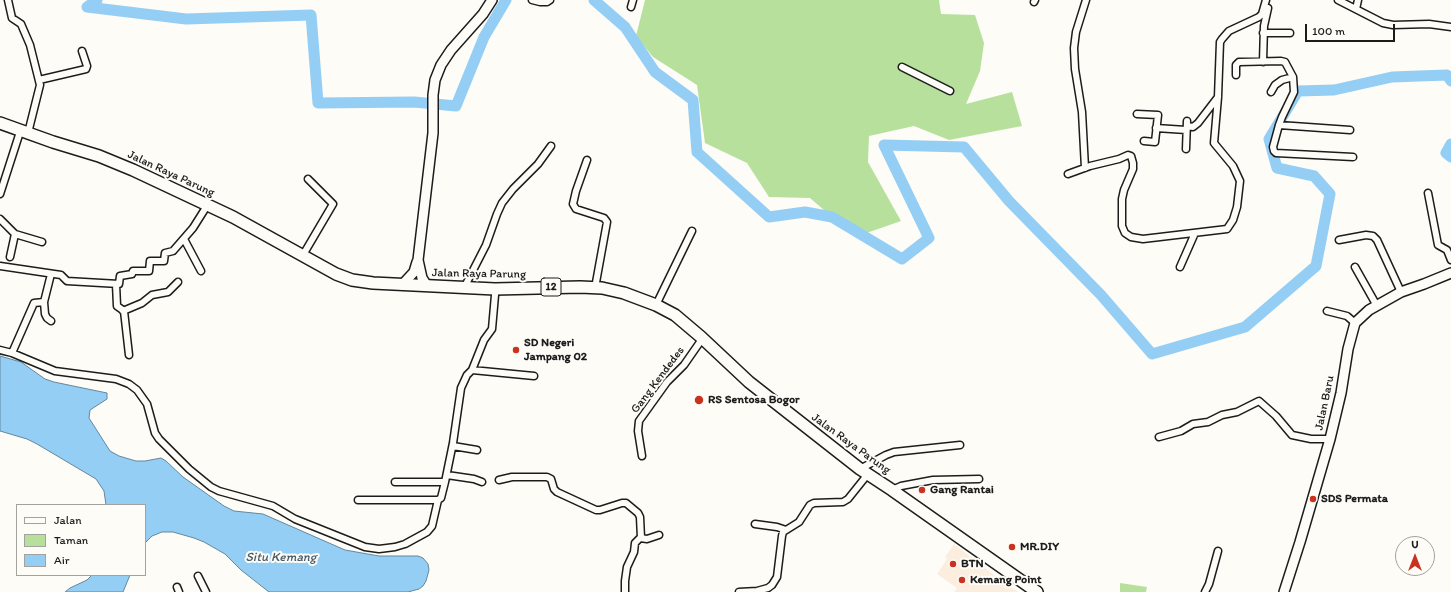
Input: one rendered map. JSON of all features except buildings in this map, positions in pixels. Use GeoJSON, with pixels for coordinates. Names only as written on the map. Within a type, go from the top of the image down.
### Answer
{"type":"FeatureCollection","features":[{"type":"Feature","properties":{"kind":"highway","name":"Jalan Raya Parung"},"geometry":{"type":"LineString","coordinates":[[0,123],[50,147],[99,161],[126,172],[205,209],[333,278],[349,284],[400,290],[495,295],[580,292],[602,293],[624,298],[651,307],[672,319],[731,368]]}},
{"type":"Feature","properties":{"kind":"highway","name":"Jalan Raya Parung"},"geometry":{"type":"LineString","coordinates":[[0,128],[99,156],[133,170],[233,218],[336,274],[352,280],[402,285],[464,288],[595,288],[624,293],[656,305],[675,316],[701,337],[747,387],[862,474],[1024,592]]}},
{"type":"Feature","properties":{"kind":"highway","name":"Jalan Raya Parung"},"geometry":{"type":"LineString","coordinates":[[862,474],[892,490],[1037,592]]}},
{"type":"Feature","properties":{"kind":"main road"},"geometry":{"type":"LineString","coordinates":[[402,285],[414,272],[418,260],[433,133],[432,112],[435,80],[441,65],[451,50],[483,14],[492,0]]}},
{"type":"Feature","properties":{"kind":"main road"},"geometry":{"type":"LineString","coordinates":[[418,260],[422,278],[428,286]]}},
{"type":"Feature","properties":{"kind":"main road"},"geometry":{"type":"LineString","coordinates":[[1355,323],[1365,314],[1399,292],[1451,273]]}},
{"type":"Feature","properties":{"kind":"main road","name":"Jalan Baru"},"geometry":{"type":"LineString","coordinates":[[1284,592],[1330,439],[1341,393],[1348,349],[1355,323]]}},
{"type":"Feature","properties":{"kind":"street"},"geometry":{"type":"LineString","coordinates":[[0,194],[40,90],[30,45],[21,24],[12,18],[8,0]]}},
{"type":"Feature","properties":{"kind":"street"},"geometry":{"type":"LineString","coordinates":[[532,0],[540,2],[547,2],[550,0]]}},
{"type":"Feature","properties":{"kind":"street"},"geometry":{"type":"LineString","coordinates":[[631,7],[633,0]]}},
{"type":"Feature","properties":{"kind":"street"},"geometry":{"type":"LineString","coordinates":[[1085,168],[1082,112],[1076,76],[1074,48],[1076,32],[1086,0]]}},
{"type":"Feature","properties":{"kind":"street"},"geometry":{"type":"LineString","coordinates":[[1068,174],[1128,155],[1131,156],[1133,169],[1124,190],[1122,199],[1122,226],[1125,233],[1131,237],[1143,239],[1227,229],[1233,220],[1238,202],[1240,181],[1233,166],[1214,143],[1218,96],[1219,52],[1222,38],[1229,32],[1259,17],[1262,14],[1266,0]]}},
{"type":"Feature","properties":{"kind":"street"},"geometry":{"type":"LineString","coordinates":[[1263,62],[1263,33],[1270,0]]}},
{"type":"Feature","properties":{"kind":"street"},"geometry":{"type":"LineString","coordinates":[[1338,0],[1383,22],[1393,25],[1428,24],[1451,27]]}},
{"type":"Feature","properties":{"kind":"street"},"geometry":{"type":"LineString","coordinates":[[1356,9],[1358,0]]}},
{"type":"Feature","properties":{"kind":"street"},"geometry":{"type":"LineString","coordinates":[[1263,33],[1290,33]]}},
{"type":"Feature","properties":{"kind":"street"},"geometry":{"type":"LineString","coordinates":[[39,80],[86,69],[87,66],[82,51]]}},
{"type":"Feature","properties":{"kind":"street"},"geometry":{"type":"LineString","coordinates":[[1236,75],[1236,65],[1239,62],[1285,62],[1293,79],[1294,92],[1279,125],[1273,147],[1276,153],[1353,158]]}},
{"type":"Feature","properties":{"kind":"street"},"geometry":{"type":"LineString","coordinates":[[902,67],[950,91]]}},
{"type":"Feature","properties":{"kind":"street"},"geometry":{"type":"LineString","coordinates":[[1271,92],[1275,85],[1282,80],[1293,79]]}},
{"type":"Feature","properties":{"kind":"street"},"geometry":{"type":"LineString","coordinates":[[1156,128],[1194,127],[1218,96]]}},
{"type":"Feature","properties":{"kind":"street"},"geometry":{"type":"LineString","coordinates":[[1137,114],[1158,115],[1155,142],[1144,141]]}},
{"type":"Feature","properties":{"kind":"street"},"geometry":{"type":"LineString","coordinates":[[1279,125],[1350,130]]}},
{"type":"Feature","properties":{"kind":"street"},"geometry":{"type":"LineString","coordinates":[[1186,149],[1187,126]]}},
{"type":"Feature","properties":{"kind":"street"},"geometry":{"type":"LineString","coordinates":[[464,288],[486,245],[494,220],[502,203],[513,189],[538,164],[551,146]]}},
{"type":"Feature","properties":{"kind":"street"},"geometry":{"type":"LineString","coordinates":[[587,160],[573,204],[576,209],[604,218],[607,222],[595,288]]}},
{"type":"Feature","properties":{"kind":"street"},"geometry":{"type":"LineString","coordinates":[[303,255],[333,204],[308,179]]}},
{"type":"Feature","properties":{"kind":"street"},"geometry":{"type":"LineString","coordinates":[[1428,193],[1438,245],[1447,250],[1451,260]]}},
{"type":"Feature","properties":{"kind":"street"},"geometry":{"type":"LineString","coordinates":[[0,266],[62,276],[67,281],[120,283],[120,276],[132,274],[133,270],[148,271],[150,262],[164,261],[166,252],[172,252],[184,239],[205,209]]}},
{"type":"Feature","properties":{"kind":"street"},"geometry":{"type":"LineString","coordinates":[[0,219],[15,234],[42,242]]}},
{"type":"Feature","properties":{"kind":"street"},"geometry":{"type":"LineString","coordinates":[[656,305],[692,231]]}},
{"type":"Feature","properties":{"kind":"street"},"geometry":{"type":"LineString","coordinates":[[1180,267],[1196,233]]}},
{"type":"Feature","properties":{"kind":"street"},"geometry":{"type":"LineString","coordinates":[[10,257],[15,234]]}},
{"type":"Feature","properties":{"kind":"street"},"geometry":{"type":"LineString","coordinates":[[1339,240],[1366,235],[1372,236],[1377,240],[1399,292]]}},
{"type":"Feature","properties":{"kind":"street"},"geometry":{"type":"LineString","coordinates":[[184,239],[201,271]]}},
{"type":"Feature","properties":{"kind":"street"},"geometry":{"type":"LineString","coordinates":[[1355,267],[1380,304]]}},
{"type":"Feature","properties":{"kind":"street"},"geometry":{"type":"LineString","coordinates":[[51,274],[44,302],[45,314],[51,321]]}},
{"type":"Feature","properties":{"kind":"street"},"geometry":{"type":"LineString","coordinates":[[123,311],[142,303],[152,295],[168,292],[178,282]]}},
{"type":"Feature","properties":{"kind":"street"},"geometry":{"type":"LineString","coordinates":[[116,284],[117,306],[123,311],[129,355]]}},
{"type":"Feature","properties":{"kind":"street"},"geometry":{"type":"LineString","coordinates":[[0,350],[12,353],[55,371],[116,379],[129,384],[137,390],[147,404],[155,433],[159,440],[189,469],[211,487],[273,506],[296,520],[365,547],[379,549],[405,544],[427,532],[432,526],[438,500],[447,476],[453,446],[461,388],[467,375],[472,370],[484,340],[492,329],[495,295]]}},
{"type":"Feature","properties":{"kind":"street"},"geometry":{"type":"LineString","coordinates":[[12,353],[34,303],[44,302]]}},
{"type":"Feature","properties":{"kind":"street"},"geometry":{"type":"LineString","coordinates":[[1327,311],[1347,316],[1355,323]]}},
{"type":"Feature","properties":{"kind":"street","name":"Gang Kendedes"},"geometry":{"type":"LineString","coordinates":[[642,456],[638,431],[639,421],[667,382],[684,366],[700,342]]}},
{"type":"Feature","properties":{"kind":"street"},"geometry":{"type":"LineString","coordinates":[[472,370],[534,376]]}},
{"type":"Feature","properties":{"kind":"street"},"geometry":{"type":"LineString","coordinates":[[1159,437],[1181,431],[1193,424],[1208,422],[1222,415],[1237,412],[1258,401],[1276,416],[1292,435],[1311,439],[1330,439]]}},
{"type":"Feature","properties":{"kind":"street"},"geometry":{"type":"LineString","coordinates":[[739,592],[763,590],[768,588],[775,581],[778,571],[783,532],[799,522],[810,504],[843,502],[848,499],[862,474],[886,455],[894,452],[960,445]]}},
{"type":"Feature","properties":{"kind":"street"},"geometry":{"type":"LineString","coordinates":[[453,446],[477,450]]}},
{"type":"Feature","properties":{"kind":"street"},"geometry":{"type":"LineString","coordinates":[[447,476],[474,479],[482,482]]}},
{"type":"Feature","properties":{"kind":"street"},"geometry":{"type":"LineString","coordinates":[[498,480],[512,477],[547,477],[550,479],[554,489],[557,492],[596,510],[626,503],[638,513],[640,518],[641,538],[634,545],[634,552],[627,567],[625,592]]}},
{"type":"Feature","properties":{"kind":"street"},"geometry":{"type":"LineString","coordinates":[[892,490],[901,486],[933,480],[979,479]]}},
{"type":"Feature","properties":{"kind":"street"},"geometry":{"type":"LineString","coordinates":[[395,482],[445,482]]}},
{"type":"Feature","properties":{"kind":"street"},"geometry":{"type":"LineString","coordinates":[[358,500],[438,500]]}},
{"type":"Feature","properties":{"kind":"street"},"geometry":{"type":"LineString","coordinates":[[755,524],[777,527],[786,530]]}},
{"type":"Feature","properties":{"kind":"street"},"geometry":{"type":"LineString","coordinates":[[641,538],[647,539],[658,535]]}},
{"type":"Feature","properties":{"kind":"street"},"geometry":{"type":"LineString","coordinates":[[1205,592],[1209,584],[1218,551]]}},
{"type":"Feature","properties":{"kind":"street"},"geometry":{"type":"LineString","coordinates":[[198,576],[206,592]]}},
{"type":"Feature","properties":{"kind":"shaded area"},"geometry":{"type":"Polygon","coordinates":[[[954,544],[1018,592],[954,592],[957,588],[937,574],[947,559],[945,557],[954,544]]]}},
{"type":"Feature","properties":{"kind":"green space"},"geometry":{"type":"Polygon","coordinates":[[[645,0],[939,0],[941,14],[975,15],[984,43],[980,71],[966,104],[1012,92],[1022,126],[949,140],[914,126],[869,136],[868,162],[901,221],[855,237],[810,198],[769,197],[747,163],[705,143],[697,85],[653,57],[636,36],[645,0]]]}},
{"type":"Feature","properties":{"kind":"green space"},"geometry":{"type":"Polygon","coordinates":[[[1120,583],[1147,587],[1146,592],[1120,592],[1120,583]]]}},
{"type":"Feature","properties":{"kind":"water","name":"Situ Kemang"},"geometry":{"type":"Polygon","coordinates":[[[0,356],[21,362],[45,379],[107,393],[107,399],[90,410],[89,418],[110,451],[119,456],[136,461],[161,458],[183,477],[224,506],[234,511],[263,514],[345,550],[379,556],[418,556],[423,558],[428,564],[429,570],[426,581],[419,589],[408,592],[269,592],[241,570],[225,554],[204,542],[173,532],[162,532],[152,536],[146,542],[146,504],[106,504],[104,491],[96,479],[27,439],[0,431],[0,356]]]}},
{"type":"Feature","properties":{"kind":"water"},"geometry":{"type":"Polygon","coordinates":[[[91,576],[130,576],[123,592],[65,592],[87,580],[91,576]]]}},
{"type":"Feature","properties":{"kind":"waterway"},"geometry":{"type":"LineString","coordinates":[[97,0],[87,7],[186,19],[311,15],[318,103],[414,102],[456,106],[484,37],[506,0]]}},
{"type":"Feature","properties":{"kind":"waterway"},"geometry":{"type":"LineString","coordinates":[[594,0],[625,27],[655,72],[693,100],[697,152],[769,217],[805,212],[832,217],[902,259],[929,238],[884,145],[964,147],[1009,201],[1101,295],[1152,354],[1245,327],[1316,266],[1330,194],[1314,176],[1277,168],[1269,139],[1298,91],[1334,90],[1392,77],[1447,75],[1451,81]]}},
{"type":"Feature","properties":{"kind":"waterway"},"geometry":{"type":"LineString","coordinates":[[1451,144],[1446,153],[1451,157]]}},
{"type":"Feature","properties":{"kind":"place","name":"SD Negeri Jampang 02"},"geometry":{"type":"Point","coordinates":[516,350]}},
{"type":"Feature","properties":{"kind":"place","name":"RS Sentosa Bogor"},"geometry":{"type":"Point","coordinates":[699,400]}},
{"type":"Feature","properties":{"kind":"place","name":"Gang Rantai"},"geometry":{"type":"Point","coordinates":[922,490]}},
{"type":"Feature","properties":{"kind":"place","name":"SDS Permata"},"geometry":{"type":"Point","coordinates":[1313,499]}},
{"type":"Feature","properties":{"kind":"place","name":"MR.DIY"},"geometry":{"type":"Point","coordinates":[1012,547]}},
{"type":"Feature","properties":{"kind":"place","name":"BTN"},"geometry":{"type":"Point","coordinates":[953,564]}},
{"type":"Feature","properties":{"kind":"place","name":"Kemang Point"},"geometry":{"type":"Point","coordinates":[962,580]}}]}
